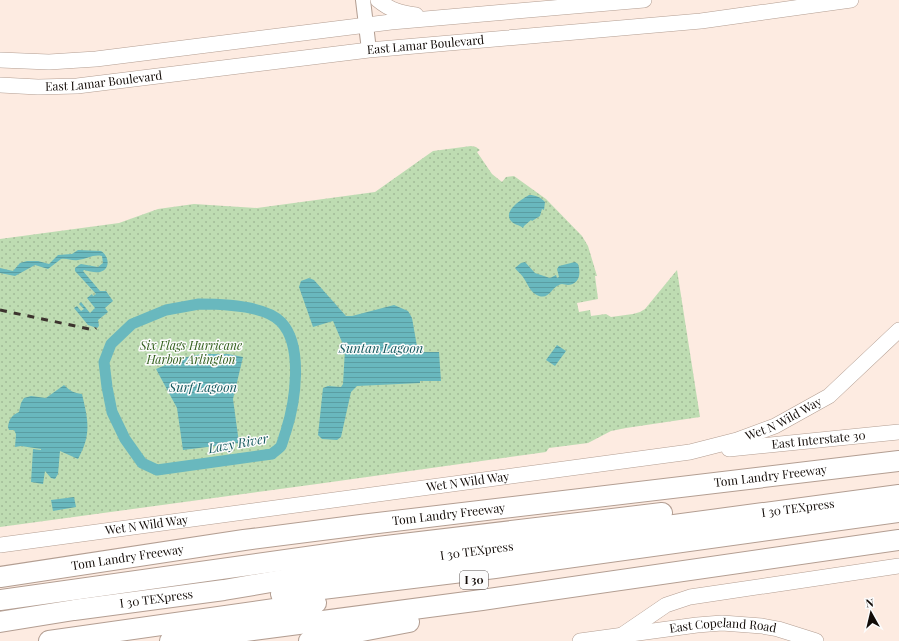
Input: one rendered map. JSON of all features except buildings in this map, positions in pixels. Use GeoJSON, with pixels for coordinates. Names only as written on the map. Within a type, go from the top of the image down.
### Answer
{"type":"FeatureCollection","features":[{"type":"Feature","properties":{"kind":"highway","name":"Tom Landry Freeway"},"geometry":{"type":"LineString","coordinates":[[0,577],[314,531],[899,461]]}},
{"type":"Feature","properties":{"kind":"highway","name":"I 30 TEXpress"},"geometry":{"type":"LineString","coordinates":[[54,626],[224,590],[441,556],[899,495]]}},
{"type":"Feature","properties":{"kind":"highway"},"geometry":{"type":"LineString","coordinates":[[0,600],[378,547],[600,520],[713,508],[808,507]]}},
{"type":"Feature","properties":{"kind":"highway","name":"I 30 TEXpress"},"geometry":{"type":"LineString","coordinates":[[54,626],[256,597],[495,568],[899,512]]}},
{"type":"Feature","properties":{"kind":"highway","name":"I 30"},"geometry":{"type":"LineString","coordinates":[[54,626],[899,519]]}},
{"type":"Feature","properties":{"kind":"highway","name":"I 30"},"geometry":{"type":"LineString","coordinates":[[170,641],[482,600],[899,540]]}},
{"type":"Feature","properties":{"kind":"highway"},"geometry":{"type":"LineString","coordinates":[[309,641],[442,616],[482,600]]}},
{"type":"Feature","properties":{"kind":"highway"},"geometry":{"type":"LineString","coordinates":[[0,622],[54,626]]}},
{"type":"Feature","properties":{"kind":"highway"},"geometry":{"type":"LineString","coordinates":[[0,634],[54,626]]}},
{"type":"Feature","properties":{"kind":"main road"},"geometry":{"type":"LineString","coordinates":[[378,0],[385,6],[400,13],[439,18]]}},
{"type":"Feature","properties":{"kind":"main road","name":"East Lamar Boulevard"},"geometry":{"type":"LineString","coordinates":[[0,60],[33,62],[75,61],[366,25],[644,0]]}},
{"type":"Feature","properties":{"kind":"main road","name":"East Lamar Boulevard"},"geometry":{"type":"LineString","coordinates":[[0,85],[38,87],[77,86],[436,43],[688,23],[851,0]]}},
{"type":"Feature","properties":{"kind":"main road"},"geometry":{"type":"LineString","coordinates":[[75,61],[77,86]]}},
{"type":"Feature","properties":{"kind":"main road","name":"Wet N Wild Way"},"geometry":{"type":"LineString","coordinates":[[0,545],[690,452],[736,440],[775,426],[829,396],[899,330]]}},
{"type":"Feature","properties":{"kind":"main road","name":"East Interstate 30"},"geometry":{"type":"LineString","coordinates":[[690,452],[899,432]]}},
{"type":"Feature","properties":{"kind":"main road"},"geometry":{"type":"LineString","coordinates":[[622,638],[666,605],[690,597],[899,566]]}},
{"type":"Feature","properties":{"kind":"main road","name":"East Copeland Road"},"geometry":{"type":"LineString","coordinates":[[580,641],[622,638],[697,625],[735,623],[778,629],[816,641]]}},
{"type":"Feature","properties":{"kind":"street"},"geometry":{"type":"LineString","coordinates":[[363,0],[370,50]]}},
{"type":"Feature","properties":{"kind":"green space","name":"Six Flags Hurricane Harbor Arlington"},"geometry":{"type":"Polygon","coordinates":[[[471,146],[480,150],[477,152],[492,174],[502,182],[506,177],[514,176],[546,199],[582,236],[588,246],[597,276],[595,276],[598,299],[577,303],[579,312],[590,310],[591,316],[606,314],[611,317],[640,312],[645,309],[677,270],[700,417],[611,431],[588,443],[549,448],[546,452],[0,527],[0,239],[119,223],[158,209],[194,204],[257,208],[375,192],[433,151],[471,146]]]}},
{"type":"Feature","properties":{"kind":"water"},"geometry":{"type":"Polygon","coordinates":[[[529,195],[534,195],[545,202],[544,210],[542,209],[540,216],[532,221],[531,220],[523,228],[512,222],[509,218],[509,214],[514,206],[529,195]]]}},
{"type":"Feature","properties":{"kind":"water"},"geometry":{"type":"Polygon","coordinates":[[[78,250],[101,251],[106,256],[108,262],[106,268],[100,272],[83,271],[100,291],[106,291],[113,301],[105,308],[108,312],[98,320],[99,326],[97,328],[88,325],[74,308],[77,306],[81,311],[84,309],[79,304],[81,302],[90,313],[95,308],[87,298],[92,294],[93,296],[96,294],[75,271],[75,268],[81,264],[98,267],[103,263],[102,256],[76,260],[61,259],[48,269],[35,265],[15,276],[0,273],[0,268],[13,271],[20,263],[27,261],[38,261],[49,264],[58,255],[72,254],[78,250]]]}},
{"type":"Feature","properties":{"kind":"water"},"geometry":{"type":"Polygon","coordinates":[[[525,262],[535,273],[550,278],[556,275],[557,278],[559,277],[557,269],[559,266],[575,262],[579,267],[579,278],[575,283],[568,285],[560,284],[556,286],[548,295],[543,297],[539,296],[531,291],[523,277],[515,268],[521,263],[525,262]]]}},
{"type":"Feature","properties":{"kind":"water","name":"Suntan Lagoon"},"geometry":{"type":"Polygon","coordinates":[[[309,278],[314,280],[346,316],[352,316],[394,305],[408,311],[412,318],[418,352],[439,352],[441,381],[420,381],[420,383],[357,386],[351,392],[341,437],[337,440],[322,439],[318,435],[323,388],[328,386],[341,387],[343,384],[345,349],[333,321],[313,327],[299,287],[301,281],[309,278]]]}},
{"type":"Feature","properties":{"kind":"water"},"geometry":{"type":"Polygon","coordinates":[[[557,345],[566,351],[555,366],[546,360],[557,345]]]}},
{"type":"Feature","properties":{"kind":"water","name":"Surf Lagoon"},"geometry":{"type":"Polygon","coordinates":[[[202,354],[228,354],[243,357],[233,399],[239,443],[183,450],[177,408],[156,369],[182,358],[202,354]]]}},
{"type":"Feature","properties":{"kind":"water"},"geometry":{"type":"Polygon","coordinates":[[[64,385],[72,391],[82,394],[88,427],[85,442],[78,459],[60,451],[58,474],[55,479],[51,478],[45,471],[43,484],[31,482],[33,449],[41,449],[21,446],[15,447],[16,434],[14,430],[9,430],[9,422],[14,414],[19,412],[24,398],[31,396],[46,398],[64,385]]]}},
{"type":"Feature","properties":{"kind":"water"},"geometry":{"type":"Polygon","coordinates":[[[74,497],[76,507],[53,511],[51,500],[74,497]]]}},
{"type":"Feature","properties":{"kind":"waterway","name":"Lazy River"},"geometry":{"type":"LineString","coordinates":[[199,304],[230,305],[265,312],[274,316],[281,322],[288,332],[293,345],[296,375],[292,406],[286,431],[281,446],[272,454],[157,470],[142,463],[125,439],[112,412],[104,362],[111,344],[132,324],[166,310],[199,304]]}},
{"type":"Feature","properties":{"kind":"railway"},"geometry":{"type":"LineString","coordinates":[[0,310],[94,330],[96,328]]}}]}
